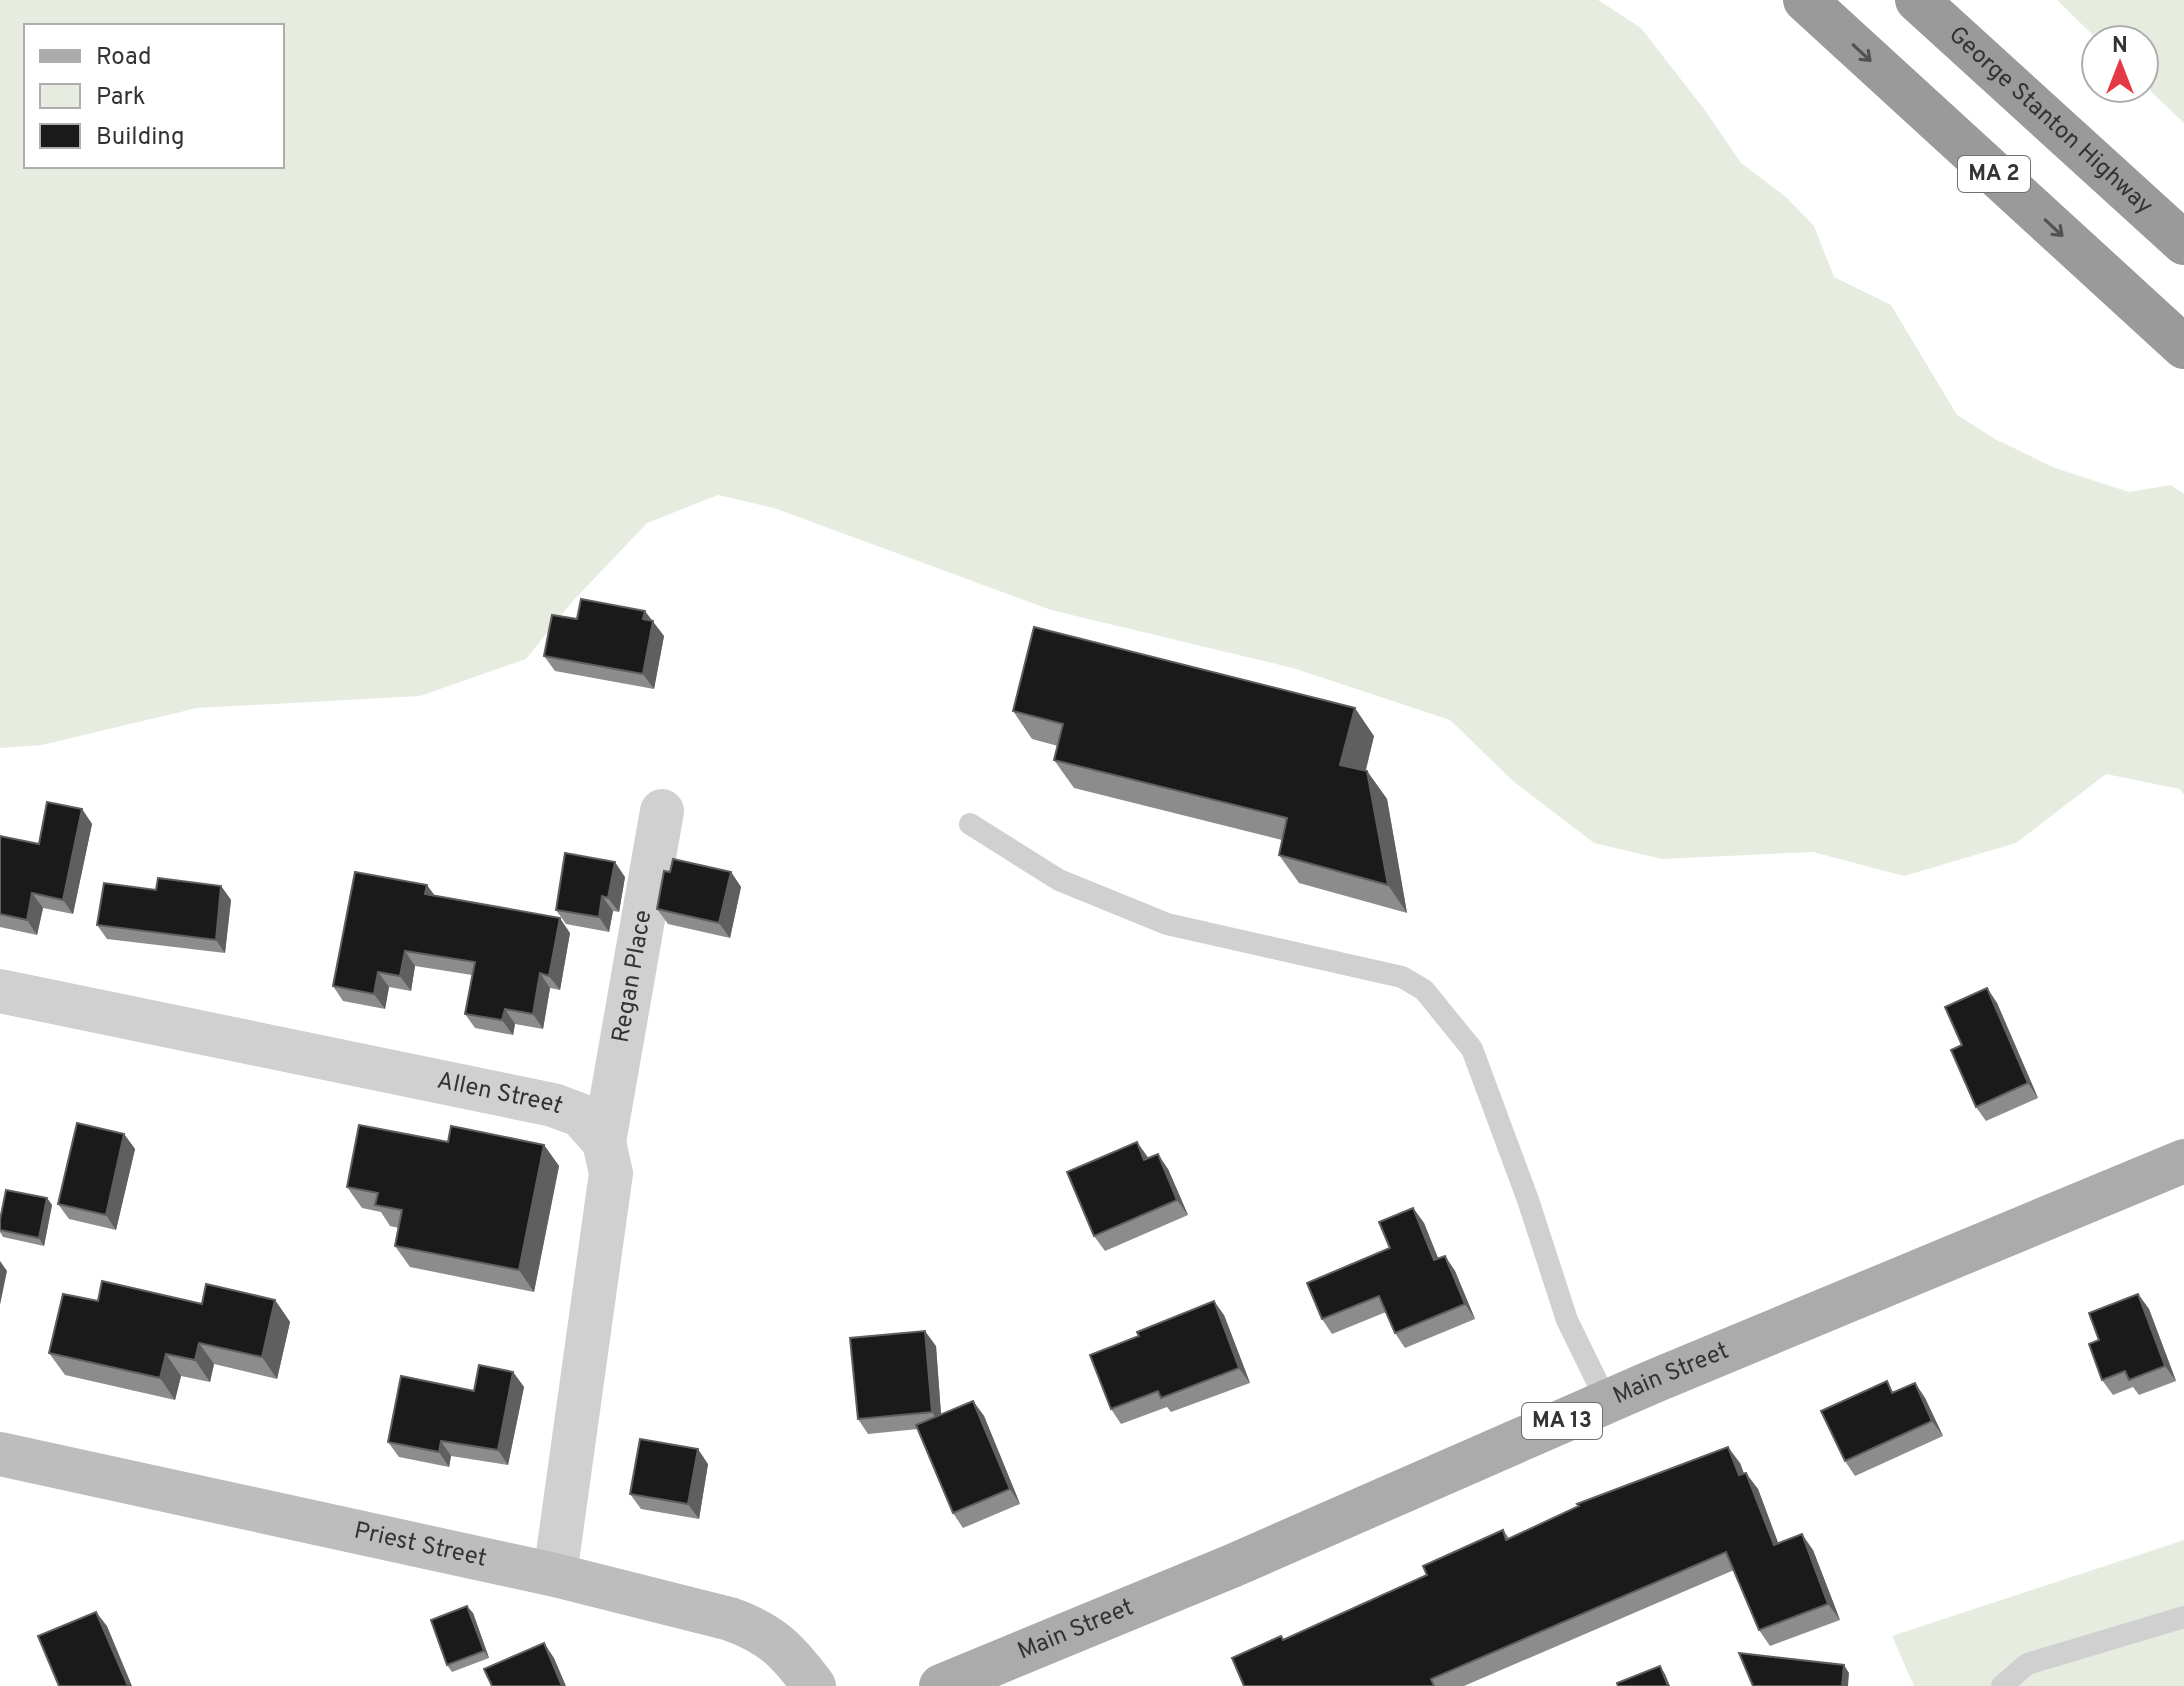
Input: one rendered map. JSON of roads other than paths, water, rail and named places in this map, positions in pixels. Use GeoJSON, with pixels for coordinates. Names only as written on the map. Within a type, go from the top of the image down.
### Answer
{"type":"FeatureCollection","features":[{"type":"Feature","properties":{"kind":"highway","name":"MA 2"},"geometry":{"type":"LineString","coordinates":[[1805,0],[2184,347]]}},
{"type":"Feature","properties":{"kind":"highway","name":"George Stanton Highway"},"geometry":{"type":"LineString","coordinates":[[1917,0],[2184,243]]}},
{"type":"Feature","properties":{"kind":"main road","name":"Main Street"},"geometry":{"type":"LineString","coordinates":[[941,1686],[1232,1566],[1607,1402],[2184,1161]]}},
{"type":"Feature","properties":{"kind":"main road","name":"Priest Street"},"geometry":{"type":"LineString","coordinates":[[0,1454],[555,1575],[730,1619],[754,1627],[788,1651],[814,1686]]}},
{"type":"Feature","properties":{"kind":"street","name":"Regan Place"},"geometry":{"type":"LineString","coordinates":[[604,1142],[662,811]]}},
{"type":"Feature","properties":{"kind":"street","name":"Allen Street"},"geometry":{"type":"LineString","coordinates":[[0,991],[553,1105],[580,1115],[604,1142]]}},
{"type":"Feature","properties":{"kind":"street"},"geometry":{"type":"LineString","coordinates":[[555,1575],[609,1201],[611,1173],[604,1142]]}},
{"type":"Feature","properties":{"kind":"lane"},"geometry":{"type":"LineString","coordinates":[[970,824],[1059,880],[1167,924],[1402,977],[1424,990],[1472,1049],[1528,1200],[1567,1320],[1607,1402]]}},
{"type":"Feature","properties":{"kind":"lane"},"geometry":{"type":"LineString","coordinates":[[2002,1686],[2027,1664],[2184,1617]]}}]}
